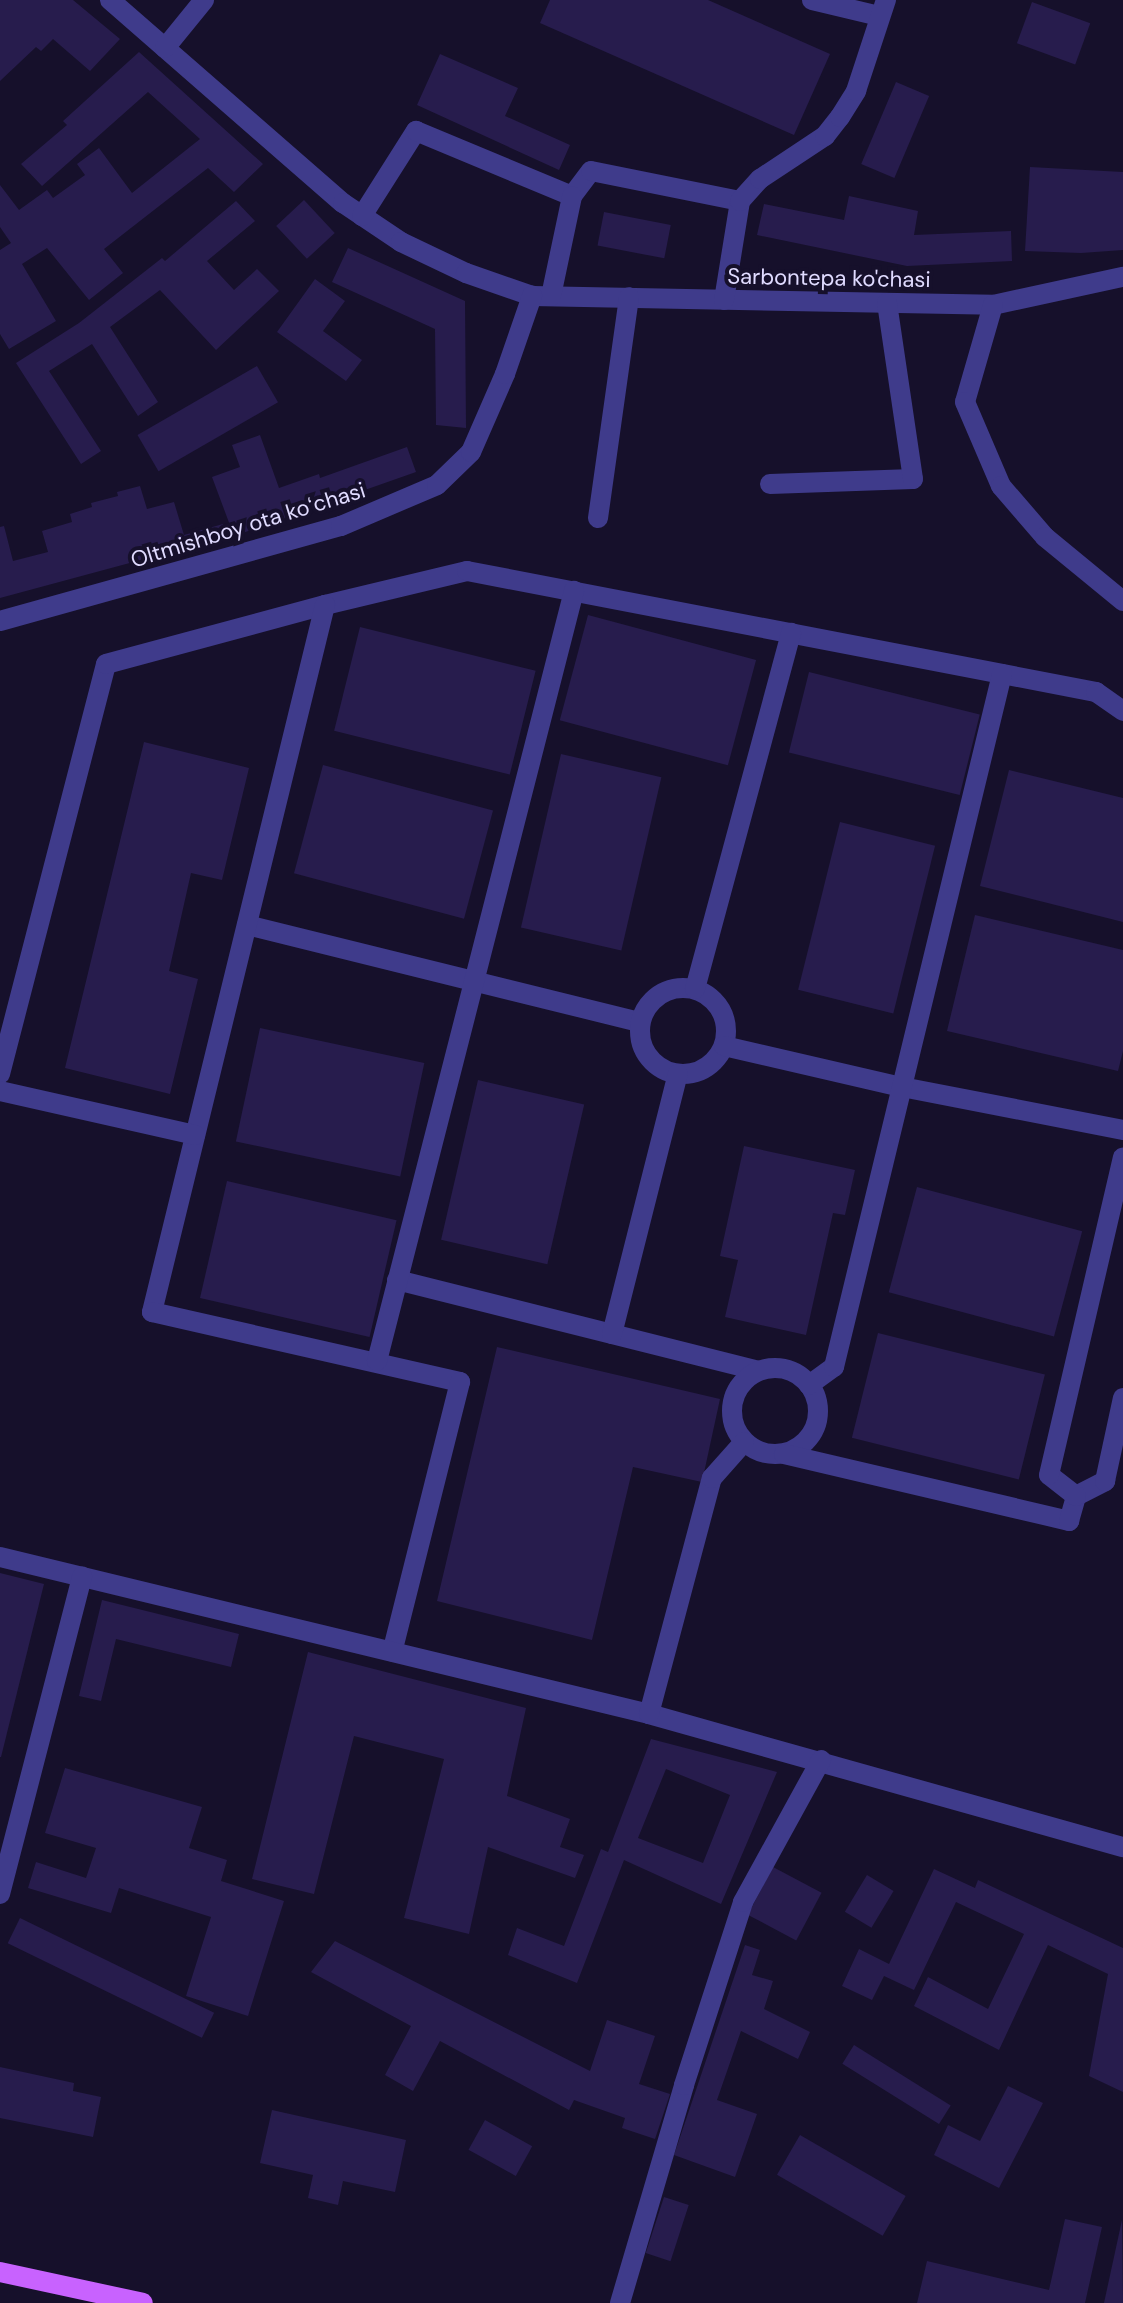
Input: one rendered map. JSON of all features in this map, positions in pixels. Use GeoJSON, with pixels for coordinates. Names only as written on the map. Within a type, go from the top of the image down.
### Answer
{"type":"FeatureCollection","features":[{"type":"Feature","properties":{"kind":"main road"},"geometry":{"type":"LineString","coordinates":[[0,2272],[143,2303]]}},
{"type":"Feature","properties":{"kind":"street","name":"Sarbontepa ko'chasi"},"geometry":{"type":"LineString","coordinates":[[110,0],[362,216],[401,242],[466,273],[542,296],[993,305],[1123,277]]}},
{"type":"Feature","properties":{"kind":"street"},"geometry":{"type":"LineString","coordinates":[[165,48],[204,0]]}},
{"type":"Feature","properties":{"kind":"street"},"geometry":{"type":"LineString","coordinates":[[724,300],[740,201],[760,179],[825,136],[840,117],[856,91],[883,8],[812,0]]}},
{"type":"Feature","properties":{"kind":"street"},"geometry":{"type":"LineString","coordinates":[[362,216],[416,131],[572,196],[591,171],[740,201]]}},
{"type":"Feature","properties":{"kind":"street","name":"Oltmishboy ota koʻchasi"},"geometry":{"type":"LineString","coordinates":[[0,621],[341,526],[437,485],[471,452],[542,296],[572,196]]}},
{"type":"Feature","properties":{"kind":"street"},"geometry":{"type":"LineString","coordinates":[[598,518],[629,297]]}},
{"type":"Feature","properties":{"kind":"street"},"geometry":{"type":"LineString","coordinates":[[770,484],[913,479],[887,303]]}},
{"type":"Feature","properties":{"kind":"street"},"geometry":{"type":"LineString","coordinates":[[993,305],[965,402],[1001,486],[1045,537],[1123,601]]}},
{"type":"Feature","properties":{"kind":"street"},"geometry":{"type":"LineString","coordinates":[[0,1074],[106,664],[325,605],[467,571],[1096,692],[1123,711]]}},
{"type":"Feature","properties":{"kind":"street"},"geometry":{"type":"LineString","coordinates":[[377,1361],[574,591]]}},
{"type":"Feature","properties":{"kind":"street"},"geometry":{"type":"LineString","coordinates":[[325,605],[152,1312],[460,1382],[392,1652]]}},
{"type":"Feature","properties":{"kind":"street"},"geometry":{"type":"LineString","coordinates":[[695,989],[791,633]]}},
{"type":"Feature","properties":{"kind":"street"},"geometry":{"type":"LineString","coordinates":[[809,1385],[834,1367],[1002,674]]}},
{"type":"Feature","properties":{"kind":"street"},"geometry":{"type":"LineString","coordinates":[[247,925],[640,1022]]}},
{"type":"Feature","properties":{"kind":"street"},"geometry":{"type":"LineString","coordinates":[[681,987],[695,989],[718,1005],[725,1018],[724,1046],[706,1068],[678,1074],[653,1061],[640,1036],[640,1022],[655,997],[681,987]]}},
{"type":"Feature","properties":{"kind":"street"},"geometry":{"type":"LineString","coordinates":[[724,1046],[902,1087],[1123,1130]]}},
{"type":"Feature","properties":{"kind":"street"},"geometry":{"type":"LineString","coordinates":[[612,1334],[678,1074]]}},
{"type":"Feature","properties":{"kind":"street"},"geometry":{"type":"LineString","coordinates":[[0,1091],[195,1135]]}},
{"type":"Feature","properties":{"kind":"street"},"geometry":{"type":"LineString","coordinates":[[1123,1138],[1123,1147]]}},
{"type":"Feature","properties":{"kind":"street"},"geometry":{"type":"LineString","coordinates":[[1076,1496],[1049,1475],[1123,1157]]}},
{"type":"Feature","properties":{"kind":"street"},"geometry":{"type":"LineString","coordinates":[[397,1280],[758,1371],[786,1370],[809,1385],[816,1398],[815,1427],[808,1439],[784,1454]]}},
{"type":"Feature","properties":{"kind":"street"},"geometry":{"type":"LineString","coordinates":[[758,1371],[746,1378],[732,1403],[731,1417],[744,1442],[770,1455],[784,1454],[1069,1521],[1076,1496],[1105,1481],[1123,1398]]}},
{"type":"Feature","properties":{"kind":"street"},"geometry":{"type":"LineString","coordinates":[[649,1714],[712,1478],[744,1442]]}},
{"type":"Feature","properties":{"kind":"street"},"geometry":{"type":"LineString","coordinates":[[0,1557],[649,1714],[1123,1847]]}},
{"type":"Feature","properties":{"kind":"street"},"geometry":{"type":"LineString","coordinates":[[0,1894],[82,1576]]}},
{"type":"Feature","properties":{"kind":"street"},"geometry":{"type":"LineString","coordinates":[[620,2303],[684,2085],[743,1902],[821,1760]]}},
{"type":"Feature","properties":{"kind":"building"},"geometry":{"type":"Polygon","coordinates":[[[0,0],[73,0],[120,39],[90,71],[53,39],[41,51],[36,47],[0,81],[0,0]]]}},
{"type":"Feature","properties":{"kind":"building"},"geometry":{"type":"Polygon","coordinates":[[[550,0],[708,0],[830,54],[794,135],[540,23],[550,0]]]}},
{"type":"Feature","properties":{"kind":"building"},"geometry":{"type":"Polygon","coordinates":[[[1032,2],[1090,23],[1075,65],[1017,43],[1032,2]]]}},
{"type":"Feature","properties":{"kind":"building"},"geometry":{"type":"Polygon","coordinates":[[[139,52],[263,164],[234,192],[208,168],[104,249],[123,273],[89,300],[47,248],[22,264],[56,321],[9,349],[0,334],[0,250],[11,243],[0,227],[0,185],[19,210],[47,190],[53,198],[85,175],[77,164],[99,148],[132,193],[200,139],[148,92],[42,186],[21,164],[67,125],[63,121],[139,52]]]}},
{"type":"Feature","properties":{"kind":"building"},"geometry":{"type":"Polygon","coordinates":[[[440,54],[518,88],[505,116],[570,145],[559,170],[417,105],[440,54]]]}},
{"type":"Feature","properties":{"kind":"building"},"geometry":{"type":"Polygon","coordinates":[[[896,82],[929,96],[894,178],[861,164],[896,82]]]}},
{"type":"Feature","properties":{"kind":"building"},"geometry":{"type":"Polygon","coordinates":[[[1030,167],[1123,172],[1123,250],[1081,253],[1025,251],[1030,167]]]}},
{"type":"Feature","properties":{"kind":"building"},"geometry":{"type":"Polygon","coordinates":[[[849,196],[918,211],[914,235],[1011,231],[1012,261],[907,266],[757,235],[764,204],[844,220],[849,196]]]}},
{"type":"Feature","properties":{"kind":"building"},"geometry":{"type":"Polygon","coordinates":[[[304,200],[335,233],[307,259],[276,226],[304,200]]]}},
{"type":"Feature","properties":{"kind":"building"},"geometry":{"type":"Polygon","coordinates":[[[236,201],[255,221],[207,261],[234,290],[257,269],[279,291],[216,350],[160,290],[110,327],[158,402],[138,416],[92,344],[49,371],[101,451],[81,464],[16,363],[79,323],[162,258],[165,261],[236,201]]]}},
{"type":"Feature","properties":{"kind":"building"},"geometry":{"type":"Polygon","coordinates":[[[604,212],[671,225],[664,258],[598,245],[604,212]]]}},
{"type":"Feature","properties":{"kind":"building"},"geometry":{"type":"Polygon","coordinates":[[[348,248],[465,301],[466,428],[436,425],[435,329],[332,282],[348,248]]]}},
{"type":"Feature","properties":{"kind":"building"},"geometry":{"type":"Polygon","coordinates":[[[315,279],[345,301],[323,331],[362,360],[346,381],[277,332],[315,279]]]}},
{"type":"Feature","properties":{"kind":"building"},"geometry":{"type":"Polygon","coordinates":[[[257,366],[278,402],[158,471],[137,435],[257,366]]]}},
{"type":"Feature","properties":{"kind":"building"},"geometry":{"type":"Polygon","coordinates":[[[260,435],[279,488],[319,474],[320,478],[407,447],[416,472],[234,536],[212,477],[240,467],[232,445],[260,435]]]}},
{"type":"Feature","properties":{"kind":"building"},"geometry":{"type":"Polygon","coordinates":[[[140,486],[147,509],[174,502],[184,535],[223,524],[226,537],[0,598],[0,527],[4,526],[13,561],[48,552],[42,531],[72,522],[70,514],[92,507],[91,503],[140,486]]]}},
{"type":"Feature","properties":{"kind":"building"},"geometry":{"type":"Polygon","coordinates":[[[588,615],[756,660],[728,765],[560,720],[588,615]]]}},
{"type":"Feature","properties":{"kind":"building"},"geometry":{"type":"Polygon","coordinates":[[[360,627],[536,671],[510,775],[334,731],[360,627]]]}},
{"type":"Feature","properties":{"kind":"building"},"geometry":{"type":"Polygon","coordinates":[[[809,672],[980,715],[960,795],[789,753],[809,672]]]}},
{"type":"Feature","properties":{"kind":"building"},"geometry":{"type":"Polygon","coordinates":[[[144,742],[249,768],[222,880],[191,873],[169,971],[198,979],[170,1094],[65,1068],[144,742]]]}},
{"type":"Feature","properties":{"kind":"building"},"geometry":{"type":"Polygon","coordinates":[[[561,754],[661,777],[621,951],[521,927],[561,754]]]}},
{"type":"Feature","properties":{"kind":"building"},"geometry":{"type":"Polygon","coordinates":[[[323,765],[493,811],[464,919],[294,873],[323,765]]]}},
{"type":"Feature","properties":{"kind":"building"},"geometry":{"type":"Polygon","coordinates":[[[1009,770],[1123,798],[1123,922],[980,886],[1009,770]]]}},
{"type":"Feature","properties":{"kind":"building"},"geometry":{"type":"Polygon","coordinates":[[[840,822],[935,846],[893,1014],[798,990],[840,822]]]}},
{"type":"Feature","properties":{"kind":"building"},"geometry":{"type":"Polygon","coordinates":[[[975,915],[1123,950],[1123,1051],[1118,1071],[947,1031],[975,915]]]}},
{"type":"Feature","properties":{"kind":"building"},"geometry":{"type":"Polygon","coordinates":[[[260,1028],[424,1063],[400,1176],[236,1141],[260,1028]]]}},
{"type":"Feature","properties":{"kind":"building"},"geometry":{"type":"Polygon","coordinates":[[[478,1080],[584,1105],[547,1264],[441,1240],[478,1080]]]}},
{"type":"Feature","properties":{"kind":"building"},"geometry":{"type":"Polygon","coordinates":[[[744,1146],[855,1170],[845,1215],[833,1213],[806,1335],[725,1317],[738,1260],[720,1256],[744,1146]]]}},
{"type":"Feature","properties":{"kind":"building"},"geometry":{"type":"Polygon","coordinates":[[[227,1181],[397,1220],[370,1337],[200,1298],[227,1181]]]}},
{"type":"Feature","properties":{"kind":"building"},"geometry":{"type":"Polygon","coordinates":[[[917,1187],[1082,1231],[1054,1337],[889,1292],[917,1187]]]}},
{"type":"Feature","properties":{"kind":"building"},"geometry":{"type":"Polygon","coordinates":[[[878,1333],[1045,1375],[1019,1479],[852,1438],[878,1333]]]}},
{"type":"Feature","properties":{"kind":"building"},"geometry":{"type":"Polygon","coordinates":[[[497,1347],[720,1399],[702,1482],[633,1467],[592,1640],[437,1601],[497,1347]]]}},
{"type":"Feature","properties":{"kind":"building"},"geometry":{"type":"Polygon","coordinates":[[[0,1573],[44,1584],[1,1757],[0,1757],[0,1573]]]}},
{"type":"Feature","properties":{"kind":"building"},"geometry":{"type":"Polygon","coordinates":[[[102,1600],[239,1634],[231,1667],[116,1639],[101,1701],[79,1696],[102,1600]]]}},
{"type":"Feature","properties":{"kind":"building"},"geometry":{"type":"Polygon","coordinates":[[[308,1652],[526,1708],[507,1796],[570,1819],[560,1847],[584,1855],[575,1878],[488,1847],[469,1934],[404,1918],[444,1759],[354,1736],[314,1894],[252,1879],[308,1652]]]}},
{"type":"Feature","properties":{"kind":"building"},"geometry":{"type":"Polygon","coordinates":[[[651,1739],[777,1772],[721,1904],[624,1860],[577,1983],[508,1955],[517,1928],[564,1946],[601,1849],[608,1852],[651,1739]],[[666,1769],[638,1838],[703,1863],[730,1795],[666,1769]]]}},
{"type":"Feature","properties":{"kind":"building"},"geometry":{"type":"Polygon","coordinates":[[[65,1768],[202,1807],[189,1848],[227,1860],[221,1881],[284,1901],[248,2016],[186,1996],[211,1917],[119,1888],[111,1913],[28,1888],[36,1862],[86,1878],[96,1848],[45,1833],[65,1768]]]}},
{"type":"Feature","properties":{"kind":"building"},"geometry":{"type":"Polygon","coordinates":[[[773,1867],[822,1893],[796,1941],[748,1915],[773,1867]]]}},
{"type":"Feature","properties":{"kind":"building"},"geometry":{"type":"Polygon","coordinates":[[[934,1869],[975,1888],[978,1880],[1123,1948],[1123,2092],[1089,2076],[1108,1974],[1048,1945],[999,2050],[914,2006],[928,1977],[988,2009],[1024,1934],[956,1902],[914,1990],[884,1976],[872,2000],[842,1986],[859,1949],[889,1964],[934,1869]]]}},
{"type":"Feature","properties":{"kind":"building"},"geometry":{"type":"Polygon","coordinates":[[[867,1875],[894,1891],[871,1928],[845,1912],[867,1875]]]}},
{"type":"Feature","properties":{"kind":"building"},"geometry":{"type":"Polygon","coordinates":[[[20,1918],[214,2013],[202,2038],[8,1943],[20,1918]]]}},
{"type":"Feature","properties":{"kind":"building"},"geometry":{"type":"Polygon","coordinates":[[[335,1941],[590,2071],[607,2020],[655,2036],[639,2084],[670,2094],[655,2139],[622,2128],[625,2118],[574,2100],[569,2110],[440,2041],[413,2091],[385,2075],[411,2026],[311,1972],[335,1941]]]}},
{"type":"Feature","properties":{"kind":"building"},"geometry":{"type":"Polygon","coordinates":[[[745,1945],[760,1950],[752,1975],[773,1981],[764,2009],[810,2032],[798,2059],[741,2031],[717,2100],[757,2114],[735,2177],[674,2155],[745,1945]]]}},
{"type":"Feature","properties":{"kind":"building"},"geometry":{"type":"Polygon","coordinates":[[[854,2045],[951,2105],[939,2124],[842,2064],[854,2045]]]}},
{"type":"Feature","properties":{"kind":"building"},"geometry":{"type":"Polygon","coordinates":[[[0,2067],[74,2083],[73,2091],[101,2097],[93,2137],[0,2118],[0,2067]]]}},
{"type":"Feature","properties":{"kind":"building"},"geometry":{"type":"Polygon","coordinates":[[[1008,2086],[1043,2103],[999,2188],[934,2155],[948,2125],[980,2141],[1008,2086]]]}},
{"type":"Feature","properties":{"kind":"building"},"geometry":{"type":"Polygon","coordinates":[[[272,2110],[406,2140],[395,2192],[343,2181],[338,2205],[308,2198],[313,2175],[260,2163],[272,2110]]]}},
{"type":"Feature","properties":{"kind":"building"},"geometry":{"type":"Polygon","coordinates":[[[485,2120],[532,2146],[516,2176],[469,2150],[485,2120]]]}},
{"type":"Feature","properties":{"kind":"building"},"geometry":{"type":"Polygon","coordinates":[[[800,2135],[906,2196],[883,2236],[777,2175],[800,2135]]]}},
{"type":"Feature","properties":{"kind":"building"},"geometry":{"type":"Polygon","coordinates":[[[664,2197],[689,2205],[670,2261],[646,2253],[664,2197]]]}},
{"type":"Feature","properties":{"kind":"building"},"geometry":{"type":"Polygon","coordinates":[[[1065,2219],[1102,2227],[1085,2303],[917,2303],[927,2261],[1049,2290],[1065,2219]]]}},
{"type":"Feature","properties":{"kind":"building"},"geometry":{"type":"Polygon","coordinates":[[[1122,2220],[1123,2303],[1104,2303],[1122,2220]]]}}]}
